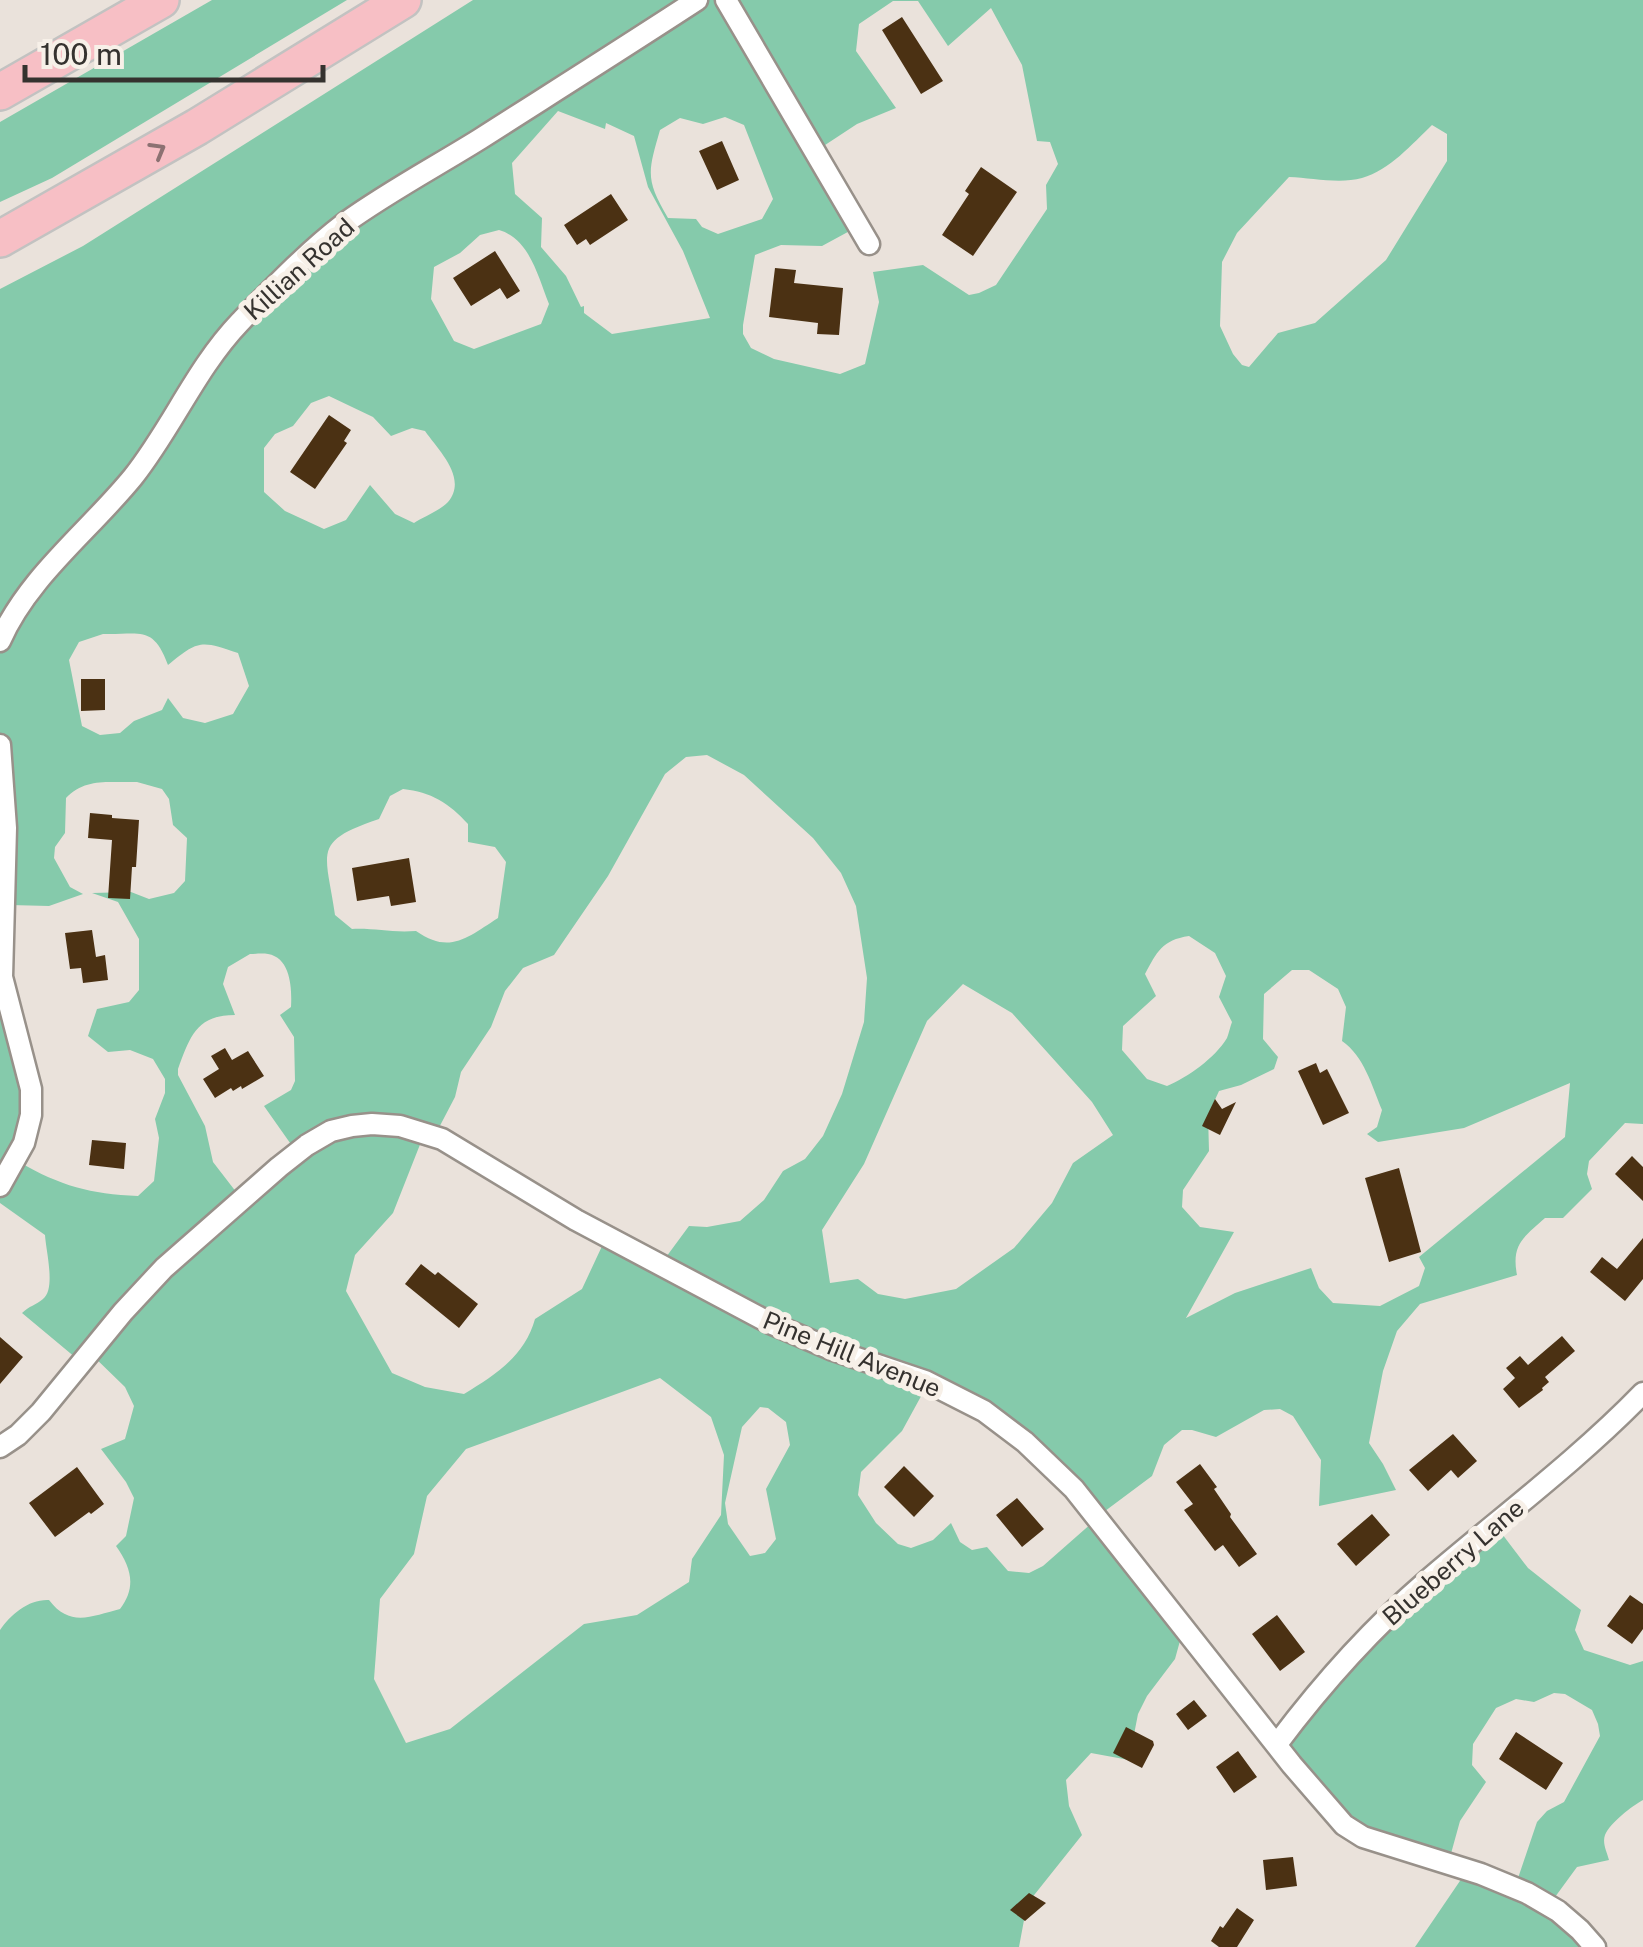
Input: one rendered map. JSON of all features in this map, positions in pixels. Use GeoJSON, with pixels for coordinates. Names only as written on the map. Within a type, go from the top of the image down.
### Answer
{"type":"FeatureCollection","features":[{"type":"Feature","properties":{"kind":"highway"},"geometry":{"type":"LineString","coordinates":[[0,92],[161,0]]}},
{"type":"Feature","properties":{"kind":"highway"},"geometry":{"type":"LineString","coordinates":[[0,238],[259,91],[403,0]]}},
{"type":"Feature","properties":{"kind":"highway"},"geometry":{"type":"LineString","coordinates":[[0,254],[74,198]]}},
{"type":"Feature","properties":{"kind":"street","name":"Killian Road"},"geometry":{"type":"LineString","coordinates":[[0,641],[32,588],[135,475],[204,367],[238,325],[316,248],[384,198],[696,0]]}},
{"type":"Feature","properties":{"kind":"street"},"geometry":{"type":"LineString","coordinates":[[726,0],[870,244]]}},
{"type":"Feature","properties":{"kind":"street"},"geometry":{"type":"LineString","coordinates":[[0,744],[6,828],[2,978],[31,1088],[31,1116],[24,1143],[0,1186]]}},
{"type":"Feature","properties":{"kind":"street","name":"Pine Hill Avenue"},"geometry":{"type":"LineString","coordinates":[[0,1447],[42,1412],[164,1268],[307,1145],[331,1131],[372,1124],[400,1126],[442,1139],[576,1220],[770,1323],[832,1350],[925,1381],[984,1411],[1074,1489],[1344,1825],[1362,1837],[1481,1874],[1527,1893],[1558,1911],[1595,1947]]}},
{"type":"Feature","properties":{"kind":"street","name":"Blueberry Lane"},"geometry":{"type":"LineString","coordinates":[[1277,1744],[1352,1652],[1426,1582],[1535,1492],[1643,1393]]}},
{"type":"Feature","properties":{"kind":"green space"},"geometry":{"type":"Polygon","coordinates":[[[212,0],[347,0],[52,178],[0,202],[0,122],[212,0]]]}},
{"type":"Feature","properties":{"kind":"green space"},"geometry":{"type":"Polygon","coordinates":[[[473,0],[1643,0],[1643,1124],[1625,1123],[1589,1161],[1587,1174],[1592,1189],[1563,1218],[1545,1218],[1525,1236],[1516,1256],[1517,1275],[1420,1304],[1397,1331],[1383,1371],[1369,1443],[1396,1490],[1319,1506],[1321,1460],[1293,1416],[1280,1409],[1264,1410],[1216,1437],[1182,1430],[1164,1445],[1152,1476],[1093,1520],[1028,1452],[976,1414],[925,1389],[902,1431],[861,1472],[858,1495],[876,1523],[898,1544],[911,1548],[933,1540],[951,1523],[960,1542],[972,1550],[987,1547],[1008,1571],[1029,1573],[1043,1566],[1093,1522],[1183,1630],[1175,1659],[1138,1714],[1129,1760],[1091,1753],[1066,1780],[1069,1806],[1082,1835],[1027,1904],[1019,1947],[0,1947],[0,1630],[21,1609],[42,1600],[49,1600],[73,1617],[91,1617],[120,1609],[130,1585],[128,1569],[116,1546],[126,1536],[134,1498],[101,1449],[125,1439],[134,1406],[125,1387],[88,1351],[76,1358],[22,1313],[47,1294],[45,1235],[0,1203],[0,289],[83,246],[473,0]],[[893,1],[859,24],[856,51],[896,108],[857,124],[819,149],[857,227],[822,246],[781,245],[755,255],[743,325],[751,348],[774,359],[840,374],[865,364],[879,302],[873,272],[923,265],[969,295],[979,293],[996,285],[1047,209],[1046,185],[1058,164],[1050,142],[1037,141],[1022,65],[991,8],[948,46],[918,1],[893,1]],[[558,111],[512,163],[515,194],[542,218],[541,247],[566,276],[581,307],[584,306],[584,313],[612,334],[710,318],[683,251],[648,187],[634,136],[606,123],[605,129],[558,111]],[[725,117],[703,124],[680,118],[660,130],[651,175],[655,194],[668,218],[696,219],[702,227],[718,234],[762,219],[773,199],[744,125],[725,117]],[[1432,125],[1382,169],[1362,178],[1335,181],[1289,177],[1237,233],[1222,262],[1220,326],[1242,365],[1249,367],[1278,333],[1315,323],[1386,260],[1447,161],[1447,134],[1432,125]],[[499,230],[480,235],[460,253],[434,267],[431,299],[454,341],[474,349],[541,324],[549,304],[526,250],[510,235],[499,230]],[[329,396],[311,403],[293,426],[275,434],[264,448],[264,492],[285,511],[324,529],[346,520],[370,485],[395,514],[414,523],[445,505],[453,493],[455,484],[449,465],[425,431],[412,428],[391,436],[373,417],[329,396]],[[103,634],[79,642],[69,660],[82,726],[100,735],[120,733],[134,721],[162,710],[168,698],[183,718],[205,723],[233,714],[249,686],[238,653],[200,645],[168,665],[157,643],[144,635],[103,634]],[[707,755],[686,757],[665,774],[608,876],[554,955],[523,968],[505,991],[491,1027],[461,1072],[455,1097],[433,1139],[421,1142],[393,1213],[355,1255],[346,1291],[392,1373],[425,1387],[464,1394],[497,1372],[524,1344],[535,1319],[582,1289],[603,1244],[658,1268],[689,1226],[740,1221],[764,1200],[783,1171],[805,1159],[823,1136],[842,1094],[864,1022],[867,978],[856,906],[841,873],[813,838],[744,775],[707,755]],[[137,782],[82,787],[66,798],[65,833],[55,847],[54,858],[70,887],[83,894],[49,906],[10,905],[4,971],[26,1054],[42,1089],[19,1162],[76,1187],[138,1196],[154,1181],[159,1138],[155,1119],[165,1093],[165,1079],[153,1059],[130,1050],[108,1052],[88,1036],[97,1009],[129,1002],[139,990],[139,939],[118,902],[92,893],[131,892],[149,899],[174,893],[185,881],[187,838],[173,825],[169,799],[162,789],[137,782]],[[403,789],[390,796],[379,819],[357,827],[333,843],[327,863],[335,915],[352,929],[416,931],[439,942],[449,942],[468,937],[498,918],[506,862],[495,847],[468,842],[468,824],[446,804],[403,789]],[[1189,936],[1166,944],[1145,974],[1156,996],[1123,1026],[1122,1050],[1147,1079],[1167,1086],[1216,1053],[1232,1022],[1219,997],[1226,976],[1215,953],[1189,936]],[[250,954],[228,967],[223,984],[235,1015],[211,1019],[196,1030],[178,1075],[205,1126],[213,1162],[240,1197],[295,1150],[264,1106],[291,1090],[295,1081],[294,1037],[280,1015],[291,1007],[290,983],[286,968],[276,957],[250,954]],[[1292,970],[1264,994],[1263,1039],[1278,1057],[1274,1069],[1219,1091],[1208,1115],[1209,1151],[1183,1190],[1182,1207],[1200,1227],[1234,1232],[1186,1318],[1235,1293],[1311,1268],[1319,1288],[1333,1303],[1380,1306],[1419,1286],[1425,1268],[1419,1257],[1565,1137],[1570,1083],[1464,1128],[1378,1142],[1367,1134],[1377,1127],[1382,1110],[1362,1063],[1342,1041],[1346,1007],[1338,989],[1309,970],[1292,970]],[[963,984],[927,1021],[864,1164],[822,1230],[830,1283],[858,1279],[878,1294],[905,1299],[956,1289],[1014,1248],[1052,1203],[1073,1163],[1113,1135],[1092,1102],[1012,1013],[963,984]],[[660,1378],[466,1449],[427,1496],[414,1554],[380,1599],[374,1679],[406,1743],[450,1729],[584,1624],[637,1615],[689,1582],[692,1559],[721,1515],[724,1455],[711,1417],[660,1378]],[[760,1407],[742,1427],[725,1503],[728,1524],[750,1556],[765,1553],[776,1539],[766,1489],[790,1445],[786,1422],[768,1408],[760,1407]]]}},
{"type":"Feature","properties":{"kind":"green space"},"geometry":{"type":"Polygon","coordinates":[[[1496,1526],[1528,1568],[1581,1610],[1575,1630],[1584,1650],[1630,1665],[1643,1661],[1643,1800],[1622,1815],[1605,1835],[1609,1860],[1577,1867],[1547,1908],[1584,1947],[1415,1947],[1464,1875],[1514,1890],[1537,1822],[1564,1802],[1600,1736],[1592,1710],[1565,1694],[1554,1693],[1534,1702],[1516,1699],[1496,1708],[1473,1744],[1472,1765],[1486,1782],[1460,1821],[1447,1868],[1366,1840],[1278,1743],[1326,1684],[1496,1526]]]}},
{"type":"Feature","properties":{"kind":"building"},"geometry":{"type":"Polygon","coordinates":[[[902,17],[943,81],[921,94],[882,30],[902,17]]]}},
{"type":"Feature","properties":{"kind":"building"},"geometry":{"type":"Polygon","coordinates":[[[722,141],[739,180],[717,190],[699,151],[722,141]]]}},
{"type":"Feature","properties":{"kind":"building"},"geometry":{"type":"Polygon","coordinates":[[[981,167],[1017,192],[973,256],[942,235],[969,194],[965,191],[981,167]]]}},
{"type":"Feature","properties":{"kind":"building"},"geometry":{"type":"Polygon","coordinates":[[[611,194],[628,220],[590,245],[586,239],[577,245],[564,225],[611,194]]]}},
{"type":"Feature","properties":{"kind":"building"},"geometry":{"type":"Polygon","coordinates":[[[495,251],[520,291],[507,299],[500,288],[471,306],[453,278],[495,251]]]}},
{"type":"Feature","properties":{"kind":"building"},"geometry":{"type":"Polygon","coordinates":[[[775,268],[796,270],[794,283],[843,288],[839,335],[817,334],[818,323],[769,317],[775,268]]]}},
{"type":"Feature","properties":{"kind":"building"},"geometry":{"type":"Polygon","coordinates":[[[329,415],[351,430],[344,441],[347,443],[315,489],[290,472],[329,415]]]}},
{"type":"Feature","properties":{"kind":"building"},"geometry":{"type":"Polygon","coordinates":[[[81,679],[105,679],[105,710],[81,711],[81,679]]]}},
{"type":"Feature","properties":{"kind":"building"},"geometry":{"type":"Polygon","coordinates":[[[90,813],[139,820],[130,899],[108,898],[112,840],[88,838],[90,813]]]}},
{"type":"Feature","properties":{"kind":"building"},"geometry":{"type":"Polygon","coordinates":[[[409,858],[416,902],[391,906],[389,896],[357,901],[352,868],[409,858]]]}},
{"type":"Feature","properties":{"kind":"building"},"geometry":{"type":"Polygon","coordinates":[[[92,930],[96,957],[105,955],[108,980],[83,983],[81,968],[70,969],[65,933],[92,930]]]}},
{"type":"Feature","properties":{"kind":"building"},"geometry":{"type":"Polygon","coordinates":[[[225,1048],[232,1060],[248,1051],[264,1076],[215,1098],[203,1079],[219,1069],[211,1056],[225,1048]]]}},
{"type":"Feature","properties":{"kind":"building"},"geometry":{"type":"Polygon","coordinates":[[[1316,1063],[1320,1073],[1327,1069],[1349,1113],[1323,1125],[1298,1071],[1316,1063]]]}},
{"type":"Feature","properties":{"kind":"building"},"geometry":{"type":"Polygon","coordinates":[[[1215,1099],[1222,1109],[1236,1102],[1220,1135],[1202,1126],[1215,1099]]]}},
{"type":"Feature","properties":{"kind":"building"},"geometry":{"type":"Polygon","coordinates":[[[92,1140],[126,1143],[124,1169],[89,1165],[92,1140]]]}},
{"type":"Feature","properties":{"kind":"building"},"geometry":{"type":"Polygon","coordinates":[[[1632,1156],[1643,1167],[1643,1201],[1615,1174],[1632,1156]]]}},
{"type":"Feature","properties":{"kind":"building"},"geometry":{"type":"Polygon","coordinates":[[[1399,1168],[1421,1252],[1389,1262],[1365,1178],[1399,1168]]]}},
{"type":"Feature","properties":{"kind":"building"},"geometry":{"type":"Polygon","coordinates":[[[1643,1238],[1643,1279],[1625,1301],[1590,1272],[1602,1257],[1617,1269],[1643,1238]]]}},
{"type":"Feature","properties":{"kind":"building"},"geometry":{"type":"Polygon","coordinates":[[[421,1264],[435,1275],[438,1272],[478,1304],[459,1328],[405,1284],[421,1264]]]}},
{"type":"Feature","properties":{"kind":"building"},"geometry":{"type":"Polygon","coordinates":[[[1562,1336],[1575,1351],[1545,1377],[1549,1382],[1543,1390],[1519,1408],[1503,1389],[1515,1378],[1506,1368],[1520,1356],[1528,1365],[1562,1336]]]}},
{"type":"Feature","properties":{"kind":"building"},"geometry":{"type":"Polygon","coordinates":[[[0,1337],[23,1357],[0,1384],[0,1337]]]}},
{"type":"Feature","properties":{"kind":"building"},"geometry":{"type":"Polygon","coordinates":[[[1453,1434],[1477,1461],[1458,1478],[1451,1470],[1428,1491],[1409,1470],[1453,1434]]]}},
{"type":"Feature","properties":{"kind":"building"},"geometry":{"type":"Polygon","coordinates":[[[1200,1464],[1217,1487],[1214,1489],[1230,1517],[1257,1554],[1239,1567],[1223,1545],[1215,1551],[1184,1510],[1193,1504],[1176,1482],[1200,1464]]]}},
{"type":"Feature","properties":{"kind":"building"},"geometry":{"type":"Polygon","coordinates":[[[904,1466],[934,1496],[914,1517],[884,1487],[904,1466]]]}},
{"type":"Feature","properties":{"kind":"building"},"geometry":{"type":"Polygon","coordinates":[[[77,1467],[104,1504],[55,1537],[29,1503],[77,1467]]]}},
{"type":"Feature","properties":{"kind":"building"},"geometry":{"type":"Polygon","coordinates":[[[1017,1498],[1044,1529],[1022,1547],[996,1515],[1017,1498]]]}},
{"type":"Feature","properties":{"kind":"building"},"geometry":{"type":"Polygon","coordinates":[[[1372,1514],[1390,1535],[1356,1566],[1337,1544],[1372,1514]]]}},
{"type":"Feature","properties":{"kind":"building"},"geometry":{"type":"Polygon","coordinates":[[[1630,1595],[1643,1604],[1643,1629],[1632,1644],[1607,1626],[1630,1595]]]}},
{"type":"Feature","properties":{"kind":"building"},"geometry":{"type":"Polygon","coordinates":[[[1277,1615],[1305,1652],[1280,1671],[1252,1634],[1277,1615]]]}},
{"type":"Feature","properties":{"kind":"building"},"geometry":{"type":"Polygon","coordinates":[[[1194,1700],[1207,1716],[1188,1730],[1176,1714],[1194,1700]]]}},
{"type":"Feature","properties":{"kind":"building"},"geometry":{"type":"Polygon","coordinates":[[[1126,1727],[1153,1741],[1142,1768],[1113,1753],[1126,1727]]]}},
{"type":"Feature","properties":{"kind":"building"},"geometry":{"type":"Polygon","coordinates":[[[1516,1732],[1563,1763],[1546,1790],[1499,1759],[1516,1732]]]}},
{"type":"Feature","properties":{"kind":"building"},"geometry":{"type":"Polygon","coordinates":[[[1238,1751],[1257,1777],[1234,1793],[1216,1767],[1238,1751]]]}},
{"type":"Feature","properties":{"kind":"building"},"geometry":{"type":"Polygon","coordinates":[[[1293,1857],[1297,1886],[1266,1890],[1263,1860],[1293,1857]]]}},
{"type":"Feature","properties":{"kind":"building"},"geometry":{"type":"Polygon","coordinates":[[[1029,1893],[1046,1903],[1025,1921],[1010,1910],[1029,1893]]]}},
{"type":"Feature","properties":{"kind":"building"},"geometry":{"type":"Polygon","coordinates":[[[1237,1908],[1254,1920],[1237,1947],[1219,1947],[1211,1941],[1237,1908]]]}}]}
